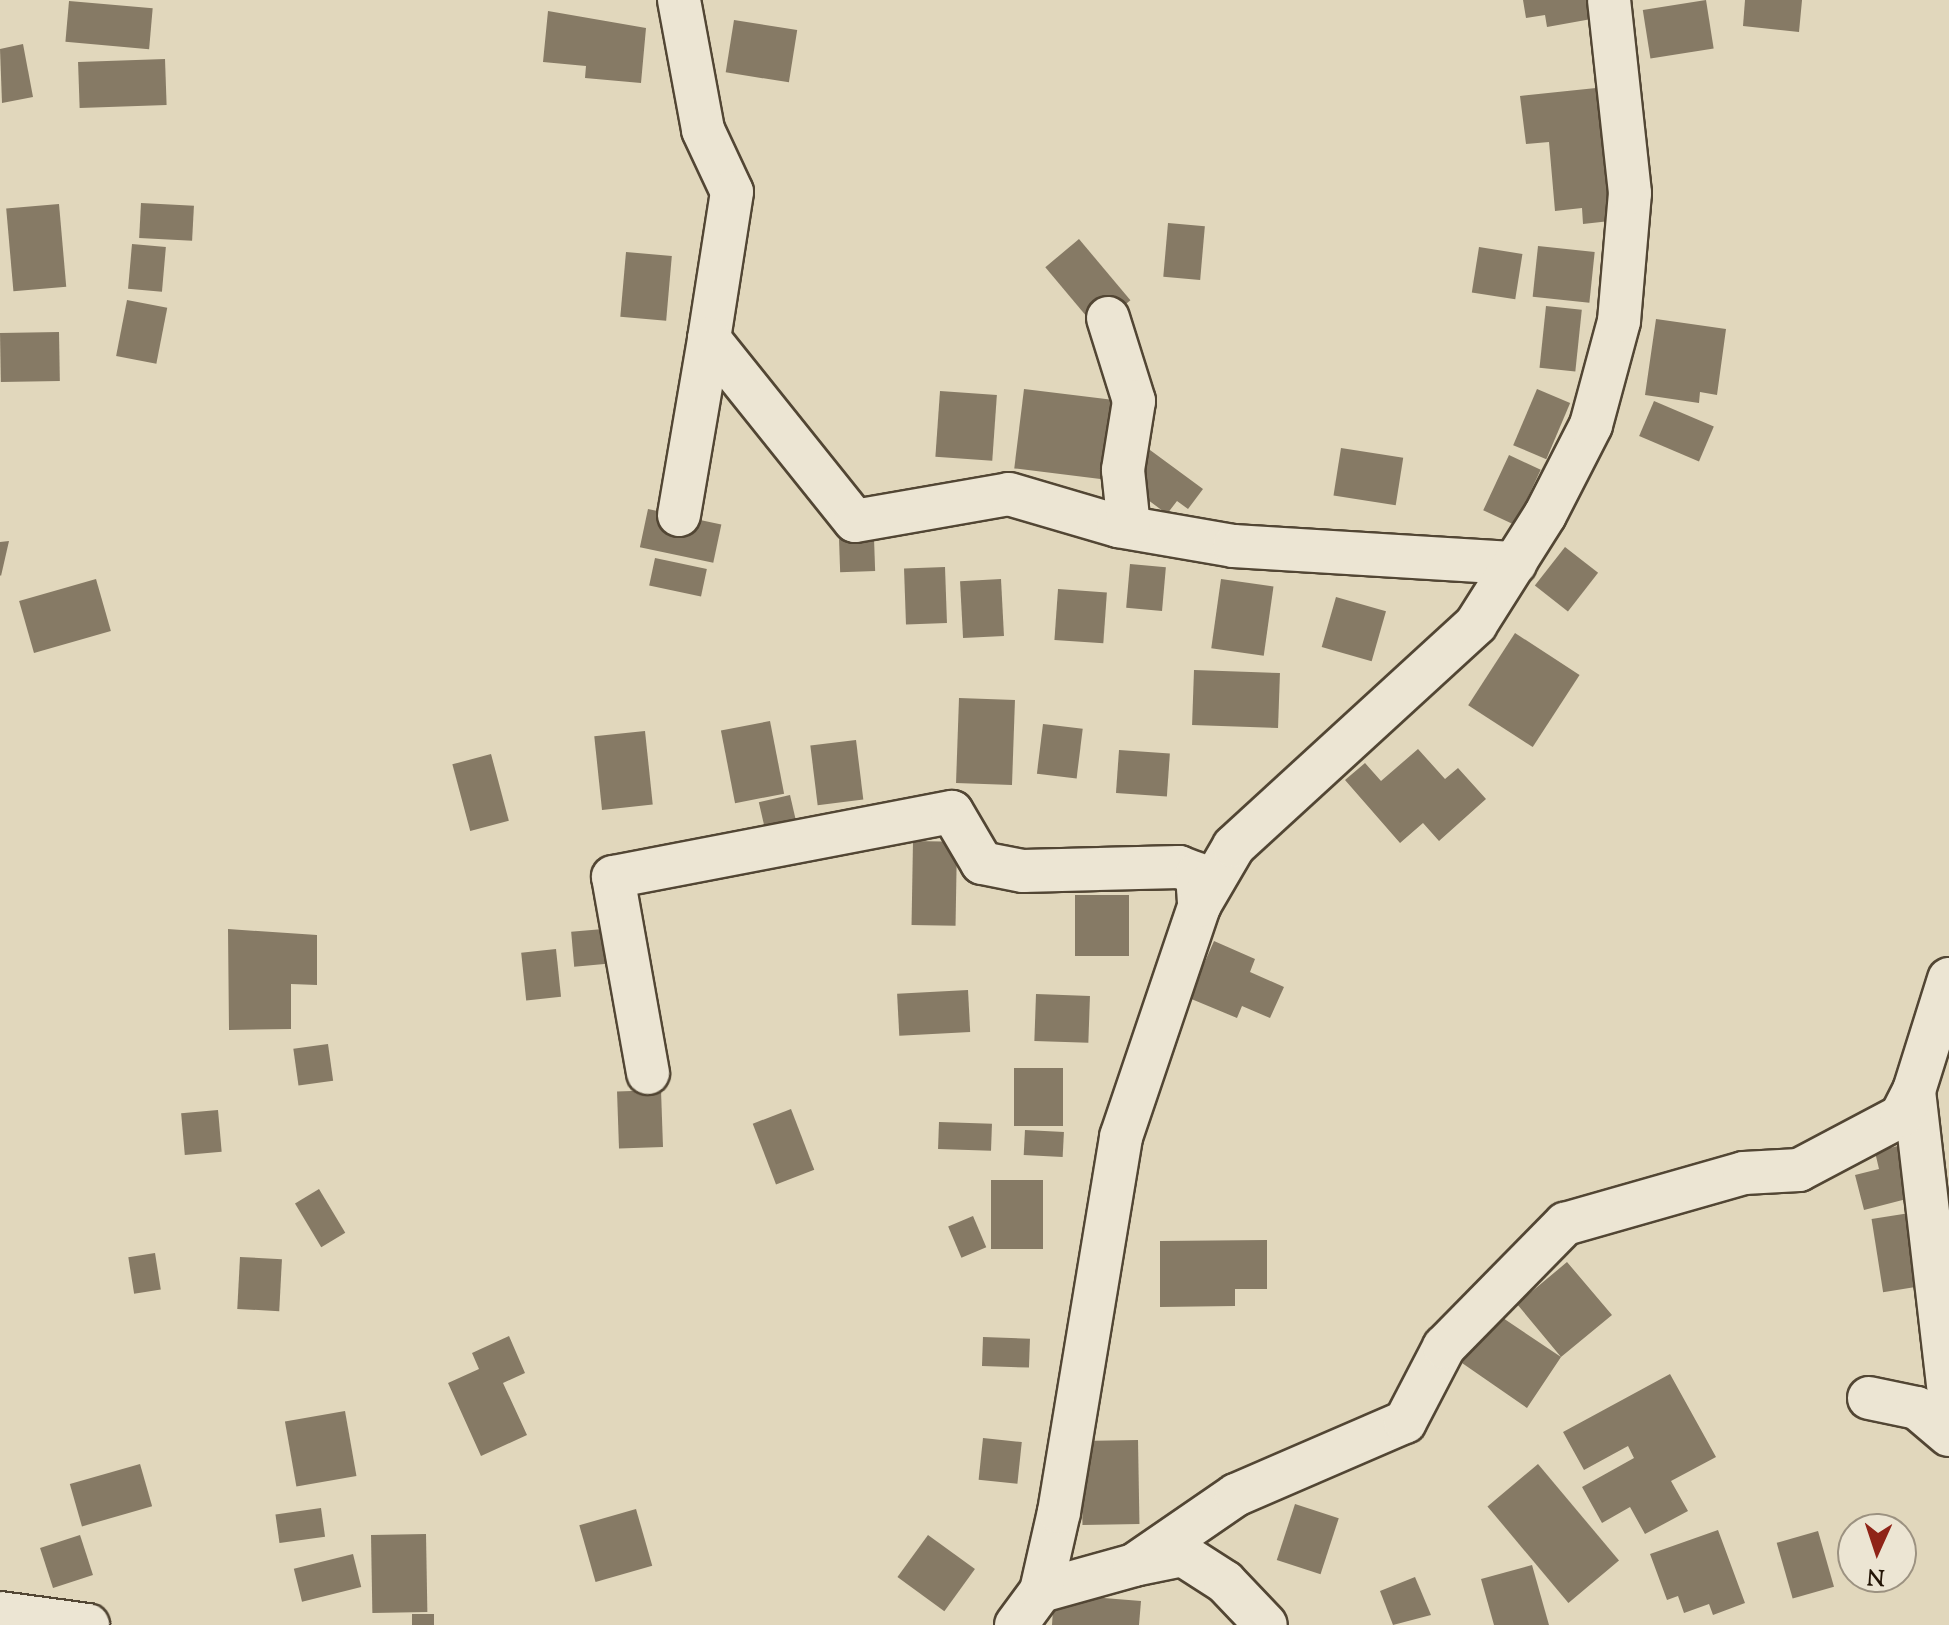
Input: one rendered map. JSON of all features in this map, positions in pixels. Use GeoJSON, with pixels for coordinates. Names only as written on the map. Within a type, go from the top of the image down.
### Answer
{"type":"FeatureCollection","features":[{"type":"Feature","properties":{"kind":"street"},"geometry":{"type":"LineString","coordinates":[[679,0],[703,130],[732,192],[679,515]]}},
{"type":"Feature","properties":{"kind":"street"},"geometry":{"type":"LineString","coordinates":[[1016,1625],[1041,1591],[1121,1137],[1199,906],[1234,846],[1476,624],[1515,563],[1591,425],[1619,321],[1630,193],[1609,0]]}},
{"type":"Feature","properties":{"kind":"street"},"geometry":{"type":"LineString","coordinates":[[1108,318],[1134,401],[1123,470],[1129,527]]}},
{"type":"Feature","properties":{"kind":"street"},"geometry":{"type":"LineString","coordinates":[[709,339],[855,521],[1009,494],[1129,527],[1234,546],[1515,563]]}},
{"type":"Feature","properties":{"kind":"street"},"geometry":{"type":"LineString","coordinates":[[648,1073],[613,877],[952,812],[982,863],[1023,871],[1179,867],[1197,874],[1199,906]]}},
{"type":"Feature","properties":{"kind":"street"},"geometry":{"type":"LineString","coordinates":[[1134,1565],[1236,1495],[1405,1422],[1444,1347],[1565,1224],[1744,1173],[1799,1170],[1901,1116],[1914,1091],[1949,979]]}},
{"type":"Feature","properties":{"kind":"street"},"geometry":{"type":"LineString","coordinates":[[1914,1091],[1949,1392]]}},
{"type":"Feature","properties":{"kind":"street"},"geometry":{"type":"LineString","coordinates":[[1869,1398],[1917,1408],[1949,1435]]}},
{"type":"Feature","properties":{"kind":"street"},"geometry":{"type":"LineString","coordinates":[[1041,1591],[1183,1555],[1225,1582],[1266,1625]]}},
{"type":"Feature","properties":{"kind":"street"},"geometry":{"type":"LineString","coordinates":[[0,1613],[88,1625]]}},
{"type":"Feature","properties":{"kind":"building"},"geometry":{"type":"Polygon","coordinates":[[[1523,0],[1594,0],[1597,18],[1547,27],[1545,15],[1526,18],[1523,0]]]}},
{"type":"Feature","properties":{"kind":"building"},"geometry":{"type":"Polygon","coordinates":[[[1706,0],[1714,48],[1650,58],[1643,10],[1706,0]]]}},
{"type":"Feature","properties":{"kind":"building"},"geometry":{"type":"Polygon","coordinates":[[[1745,0],[1802,0],[1799,32],[1743,26],[1745,0]]]}},
{"type":"Feature","properties":{"kind":"building"},"geometry":{"type":"Polygon","coordinates":[[[69,1],[153,8],[149,49],[65,42],[69,1]]]}},
{"type":"Feature","properties":{"kind":"building"},"geometry":{"type":"Polygon","coordinates":[[[548,11],[646,28],[641,83],[585,78],[586,66],[543,62],[548,11]]]}},
{"type":"Feature","properties":{"kind":"building"},"geometry":{"type":"Polygon","coordinates":[[[734,20],[797,30],[789,82],[726,72],[734,20]]]}},
{"type":"Feature","properties":{"kind":"building"},"geometry":{"type":"Polygon","coordinates":[[[23,44],[33,97],[2,103],[0,49],[23,44]]]}},
{"type":"Feature","properties":{"kind":"building"},"geometry":{"type":"Polygon","coordinates":[[[165,59],[167,105],[80,108],[78,62],[165,59]]]}},
{"type":"Feature","properties":{"kind":"building"},"geometry":{"type":"Polygon","coordinates":[[[1596,88],[1610,221],[1583,224],[1582,208],[1555,211],[1549,142],[1526,144],[1520,96],[1596,88]]]}},
{"type":"Feature","properties":{"kind":"building"},"geometry":{"type":"Polygon","coordinates":[[[141,203],[194,206],[192,241],[139,238],[141,203]]]}},
{"type":"Feature","properties":{"kind":"building"},"geometry":{"type":"Polygon","coordinates":[[[59,204],[66,287],[13,291],[6,209],[59,204]]]}},
{"type":"Feature","properties":{"kind":"building"},"geometry":{"type":"Polygon","coordinates":[[[1168,223],[1205,226],[1200,280],[1163,277],[1168,223]]]}},
{"type":"Feature","properties":{"kind":"building"},"geometry":{"type":"Polygon","coordinates":[[[1079,239],[1130,300],[1097,329],[1045,267],[1079,239]]]}},
{"type":"Feature","properties":{"kind":"building"},"geometry":{"type":"Polygon","coordinates":[[[132,244],[166,247],[162,292],[128,289],[132,244]]]}},
{"type":"Feature","properties":{"kind":"building"},"geometry":{"type":"Polygon","coordinates":[[[1538,246],[1595,252],[1589,303],[1533,297],[1538,246]]]}},
{"type":"Feature","properties":{"kind":"building"},"geometry":{"type":"Polygon","coordinates":[[[1479,247],[1522,254],[1515,299],[1472,292],[1479,247]]]}},
{"type":"Feature","properties":{"kind":"building"},"geometry":{"type":"Polygon","coordinates":[[[626,252],[672,256],[666,321],[620,317],[626,252]]]}},
{"type":"Feature","properties":{"kind":"building"},"geometry":{"type":"Polygon","coordinates":[[[127,300],[167,308],[156,364],[116,356],[127,300]]]}},
{"type":"Feature","properties":{"kind":"building"},"geometry":{"type":"Polygon","coordinates":[[[1546,306],[1582,310],[1575,371],[1540,368],[1546,306]]]}},
{"type":"Feature","properties":{"kind":"building"},"geometry":{"type":"Polygon","coordinates":[[[1656,319],[1726,329],[1717,395],[1700,392],[1699,403],[1645,395],[1656,319]]]}},
{"type":"Feature","properties":{"kind":"building"},"geometry":{"type":"Polygon","coordinates":[[[59,332],[60,381],[1,382],[0,333],[59,332]]]}},
{"type":"Feature","properties":{"kind":"building"},"geometry":{"type":"Polygon","coordinates":[[[1024,389],[1124,401],[1114,481],[1014,468],[1024,389]]]}},
{"type":"Feature","properties":{"kind":"building"},"geometry":{"type":"Polygon","coordinates":[[[1537,389],[1570,403],[1546,459],[1513,445],[1537,389]]]}},
{"type":"Feature","properties":{"kind":"building"},"geometry":{"type":"Polygon","coordinates":[[[940,391],[997,395],[992,461],[935,457],[940,391]]]}},
{"type":"Feature","properties":{"kind":"building"},"geometry":{"type":"Polygon","coordinates":[[[1654,401],[1714,426],[1699,461],[1639,436],[1654,401]]]}},
{"type":"Feature","properties":{"kind":"building"},"geometry":{"type":"Polygon","coordinates":[[[1341,448],[1403,458],[1396,505],[1333,495],[1341,448]]]}},
{"type":"Feature","properties":{"kind":"building"},"geometry":{"type":"Polygon","coordinates":[[[1150,450],[1203,489],[1188,509],[1177,501],[1167,514],[1125,483],[1150,450]]]}},
{"type":"Feature","properties":{"kind":"building"},"geometry":{"type":"Polygon","coordinates":[[[1509,455],[1541,470],[1515,525],[1483,510],[1509,455]]]}},
{"type":"Feature","properties":{"kind":"building"},"geometry":{"type":"Polygon","coordinates":[[[648,509],[721,525],[713,563],[640,547],[648,509]]]}},
{"type":"Feature","properties":{"kind":"building"},"geometry":{"type":"Polygon","coordinates":[[[874,538],[875,571],[840,572],[839,539],[874,538]]]}},
{"type":"Feature","properties":{"kind":"building"},"geometry":{"type":"Polygon","coordinates":[[[9,541],[1,576],[0,542],[9,541]]]}},
{"type":"Feature","properties":{"kind":"building"},"geometry":{"type":"Polygon","coordinates":[[[1565,547],[1598,573],[1568,611],[1535,586],[1565,547]]]}},
{"type":"Feature","properties":{"kind":"building"},"geometry":{"type":"Polygon","coordinates":[[[655,558],[707,569],[701,596],[649,585],[655,558]]]}},
{"type":"Feature","properties":{"kind":"building"},"geometry":{"type":"Polygon","coordinates":[[[1130,564],[1166,567],[1162,611],[1126,608],[1130,564]]]}},
{"type":"Feature","properties":{"kind":"building"},"geometry":{"type":"Polygon","coordinates":[[[945,567],[947,623],[906,624],[904,568],[945,567]]]}},
{"type":"Feature","properties":{"kind":"building"},"geometry":{"type":"Polygon","coordinates":[[[96,579],[111,631],[34,653],[19,601],[96,579]]]}},
{"type":"Feature","properties":{"kind":"building"},"geometry":{"type":"Polygon","coordinates":[[[1001,579],[1004,636],[963,638],[960,581],[1001,579]]]}},
{"type":"Feature","properties":{"kind":"building"},"geometry":{"type":"Polygon","coordinates":[[[1221,579],[1273,586],[1264,656],[1211,648],[1221,579]]]}},
{"type":"Feature","properties":{"kind":"building"},"geometry":{"type":"Polygon","coordinates":[[[1058,589],[1107,592],[1103,643],[1054,640],[1058,589]]]}},
{"type":"Feature","properties":{"kind":"building"},"geometry":{"type":"Polygon","coordinates":[[[1336,597],[1386,611],[1372,661],[1322,647],[1336,597]]]}},
{"type":"Feature","properties":{"kind":"building"},"geometry":{"type":"Polygon","coordinates":[[[1515,633],[1580,675],[1533,747],[1468,705],[1515,633]]]}},
{"type":"Feature","properties":{"kind":"building"},"geometry":{"type":"Polygon","coordinates":[[[1194,670],[1280,673],[1278,728],[1192,725],[1194,670]]]}},
{"type":"Feature","properties":{"kind":"building"},"geometry":{"type":"Polygon","coordinates":[[[959,698],[1015,700],[1012,785],[956,783],[959,698]]]}},
{"type":"Feature","properties":{"kind":"building"},"geometry":{"type":"Polygon","coordinates":[[[770,721],[784,794],[735,803],[721,731],[770,721]]]}},
{"type":"Feature","properties":{"kind":"building"},"geometry":{"type":"Polygon","coordinates":[[[1043,724],[1083,729],[1077,779],[1037,774],[1043,724]]]}},
{"type":"Feature","properties":{"kind":"building"},"geometry":{"type":"Polygon","coordinates":[[[645,731],[653,805],[602,810],[594,736],[645,731]]]}},
{"type":"Feature","properties":{"kind":"building"},"geometry":{"type":"Polygon","coordinates":[[[856,740],[863,800],[818,805],[810,746],[856,740]]]}},
{"type":"Feature","properties":{"kind":"building"},"geometry":{"type":"Polygon","coordinates":[[[1418,749],[1445,779],[1458,768],[1486,799],[1439,841],[1423,823],[1400,843],[1345,780],[1365,763],[1381,781],[1418,749]]]}},
{"type":"Feature","properties":{"kind":"building"},"geometry":{"type":"Polygon","coordinates":[[[1119,750],[1170,754],[1167,796],[1116,793],[1119,750]]]}},
{"type":"Feature","properties":{"kind":"building"},"geometry":{"type":"Polygon","coordinates":[[[491,754],[509,821],[470,831],[452,764],[491,754]]]}},
{"type":"Feature","properties":{"kind":"building"},"geometry":{"type":"Polygon","coordinates":[[[790,795],[796,822],[765,829],[759,802],[790,795]]]}},
{"type":"Feature","properties":{"kind":"building"},"geometry":{"type":"Polygon","coordinates":[[[913,841],[957,842],[956,926],[912,925],[913,841]]]}},
{"type":"Feature","properties":{"kind":"building"},"geometry":{"type":"Polygon","coordinates":[[[1075,895],[1129,895],[1129,956],[1075,956],[1075,895]]]}},
{"type":"Feature","properties":{"kind":"building"},"geometry":{"type":"Polygon","coordinates":[[[615,928],[618,963],[574,967],[571,932],[615,928]]]}},
{"type":"Feature","properties":{"kind":"building"},"geometry":{"type":"Polygon","coordinates":[[[228,929],[317,935],[317,985],[291,984],[291,1029],[229,1030],[228,929]]]}},
{"type":"Feature","properties":{"kind":"building"},"geometry":{"type":"Polygon","coordinates":[[[1214,941],[1255,959],[1250,972],[1284,987],[1270,1018],[1242,1006],[1237,1018],[1189,998],[1214,941]]]}},
{"type":"Feature","properties":{"kind":"building"},"geometry":{"type":"Polygon","coordinates":[[[556,949],[561,997],[526,1000],[521,953],[556,949]]]}},
{"type":"Feature","properties":{"kind":"building"},"geometry":{"type":"Polygon","coordinates":[[[968,990],[970,1032],[899,1036],[897,994],[968,990]]]}},
{"type":"Feature","properties":{"kind":"building"},"geometry":{"type":"Polygon","coordinates":[[[1036,994],[1090,996],[1088,1043],[1034,1041],[1036,994]]]}},
{"type":"Feature","properties":{"kind":"building"},"geometry":{"type":"Polygon","coordinates":[[[328,1044],[333,1081],[298,1086],[293,1049],[328,1044]]]}},
{"type":"Feature","properties":{"kind":"building"},"geometry":{"type":"Polygon","coordinates":[[[1014,1068],[1063,1068],[1063,1126],[1014,1126],[1014,1068]]]}},
{"type":"Feature","properties":{"kind":"building"},"geometry":{"type":"Polygon","coordinates":[[[661,1090],[663,1147],[619,1149],[617,1092],[661,1090]]]}},
{"type":"Feature","properties":{"kind":"building"},"geometry":{"type":"Polygon","coordinates":[[[791,1109],[814,1170],[776,1184],[753,1124],[791,1109]]]}},
{"type":"Feature","properties":{"kind":"building"},"geometry":{"type":"Polygon","coordinates":[[[218,1110],[222,1152],[185,1155],[181,1113],[218,1110]]]}},
{"type":"Feature","properties":{"kind":"building"},"geometry":{"type":"Polygon","coordinates":[[[939,1122],[992,1124],[991,1151],[938,1149],[939,1122]]]}},
{"type":"Feature","properties":{"kind":"building"},"geometry":{"type":"Polygon","coordinates":[[[1025,1130],[1064,1132],[1063,1157],[1024,1155],[1025,1130]]]}},
{"type":"Feature","properties":{"kind":"building"},"geometry":{"type":"Polygon","coordinates":[[[1905,1144],[1918,1196],[1864,1210],[1855,1175],[1879,1169],[1875,1152],[1905,1144]]]}},
{"type":"Feature","properties":{"kind":"building"},"geometry":{"type":"Polygon","coordinates":[[[991,1180],[1043,1180],[1043,1249],[991,1249],[991,1180]]]}},
{"type":"Feature","properties":{"kind":"building"},"geometry":{"type":"Polygon","coordinates":[[[319,1189],[345,1233],[321,1247],[295,1203],[319,1189]]]}},
{"type":"Feature","properties":{"kind":"building"},"geometry":{"type":"Polygon","coordinates":[[[1916,1212],[1928,1285],[1883,1292],[1872,1219],[1916,1212]]]}},
{"type":"Feature","properties":{"kind":"building"},"geometry":{"type":"Polygon","coordinates":[[[973,1216],[986,1247],[961,1258],[948,1227],[973,1216]]]}},
{"type":"Feature","properties":{"kind":"building"},"geometry":{"type":"Polygon","coordinates":[[[1267,1240],[1267,1289],[1235,1289],[1235,1306],[1160,1307],[1160,1241],[1267,1240]]]}},
{"type":"Feature","properties":{"kind":"building"},"geometry":{"type":"Polygon","coordinates":[[[155,1253],[161,1290],[134,1294],[128,1257],[155,1253]]]}},
{"type":"Feature","properties":{"kind":"building"},"geometry":{"type":"Polygon","coordinates":[[[240,1257],[282,1259],[279,1311],[237,1309],[240,1257]]]}},
{"type":"Feature","properties":{"kind":"building"},"geometry":{"type":"Polygon","coordinates":[[[1567,1262],[1612,1315],[1561,1357],[1517,1304],[1567,1262]]]}},
{"type":"Feature","properties":{"kind":"building"},"geometry":{"type":"Polygon","coordinates":[[[1497,1314],[1561,1357],[1527,1408],[1462,1363],[1497,1314]]]}},
{"type":"Feature","properties":{"kind":"building"},"geometry":{"type":"Polygon","coordinates":[[[509,1336],[525,1373],[503,1383],[527,1435],[481,1456],[448,1383],[479,1369],[472,1353],[509,1336]]]}},
{"type":"Feature","properties":{"kind":"building"},"geometry":{"type":"Polygon","coordinates":[[[983,1337],[1030,1339],[1029,1368],[982,1366],[983,1337]]]}},
{"type":"Feature","properties":{"kind":"building"},"geometry":{"type":"Polygon","coordinates":[[[1670,1374],[1716,1457],[1671,1481],[1688,1511],[1645,1534],[1630,1507],[1602,1523],[1582,1487],[1634,1458],[1628,1446],[1584,1470],[1563,1432],[1670,1374]]]}},
{"type":"Feature","properties":{"kind":"building"},"geometry":{"type":"Polygon","coordinates":[[[345,1411],[356,1476],[296,1487],[285,1422],[345,1411]]]}},
{"type":"Feature","properties":{"kind":"building"},"geometry":{"type":"Polygon","coordinates":[[[983,1438],[1022,1442],[1017,1484],[979,1480],[983,1438]]]}},
{"type":"Feature","properties":{"kind":"building"},"geometry":{"type":"Polygon","coordinates":[[[1138,1440],[1139,1524],[1082,1525],[1081,1441],[1138,1440]]]}},
{"type":"Feature","properties":{"kind":"building"},"geometry":{"type":"Polygon","coordinates":[[[140,1464],[152,1506],[82,1526],[70,1484],[140,1464]]]}},
{"type":"Feature","properties":{"kind":"building"},"geometry":{"type":"Polygon","coordinates":[[[1538,1464],[1619,1561],[1568,1603],[1487,1506],[1538,1464]]]}},
{"type":"Feature","properties":{"kind":"building"},"geometry":{"type":"Polygon","coordinates":[[[1295,1504],[1339,1518],[1321,1574],[1277,1560],[1295,1504]]]}},
{"type":"Feature","properties":{"kind":"building"},"geometry":{"type":"Polygon","coordinates":[[[321,1508],[325,1537],[279,1543],[275,1514],[321,1508]]]}},
{"type":"Feature","properties":{"kind":"building"},"geometry":{"type":"Polygon","coordinates":[[[636,1509],[652,1566],[596,1582],[579,1525],[636,1509]]]}},
{"type":"Feature","properties":{"kind":"building"},"geometry":{"type":"Polygon","coordinates":[[[1718,1530],[1745,1603],[1713,1615],[1709,1604],[1684,1613],[1678,1596],[1667,1600],[1650,1554],[1718,1530]]]}},
{"type":"Feature","properties":{"kind":"building"},"geometry":{"type":"Polygon","coordinates":[[[1818,1531],[1834,1587],[1793,1599],[1777,1543],[1818,1531]]]}},
{"type":"Feature","properties":{"kind":"building"},"geometry":{"type":"Polygon","coordinates":[[[426,1534],[427,1612],[372,1613],[371,1535],[426,1534]]]}},
{"type":"Feature","properties":{"kind":"building"},"geometry":{"type":"Polygon","coordinates":[[[80,1535],[93,1575],[53,1588],[40,1548],[80,1535]]]}},
{"type":"Feature","properties":{"kind":"building"},"geometry":{"type":"Polygon","coordinates":[[[928,1535],[975,1569],[944,1611],[897,1577],[928,1535]]]}},
{"type":"Feature","properties":{"kind":"building"},"geometry":{"type":"Polygon","coordinates":[[[353,1554],[361,1587],[302,1602],[294,1569],[353,1554]]]}},
{"type":"Feature","properties":{"kind":"building"},"geometry":{"type":"Polygon","coordinates":[[[1532,1565],[1549,1625],[1494,1625],[1481,1579],[1532,1565]]]}},
{"type":"Feature","properties":{"kind":"building"},"geometry":{"type":"Polygon","coordinates":[[[1415,1577],[1431,1615],[1393,1625],[1380,1591],[1415,1577]]]}},
{"type":"Feature","properties":{"kind":"building"},"geometry":{"type":"Polygon","coordinates":[[[1054,1594],[1141,1601],[1139,1625],[1052,1625],[1054,1594]]]}},
{"type":"Feature","properties":{"kind":"building"},"geometry":{"type":"Polygon","coordinates":[[[412,1614],[434,1614],[434,1625],[412,1625],[412,1614]]]}}]}
